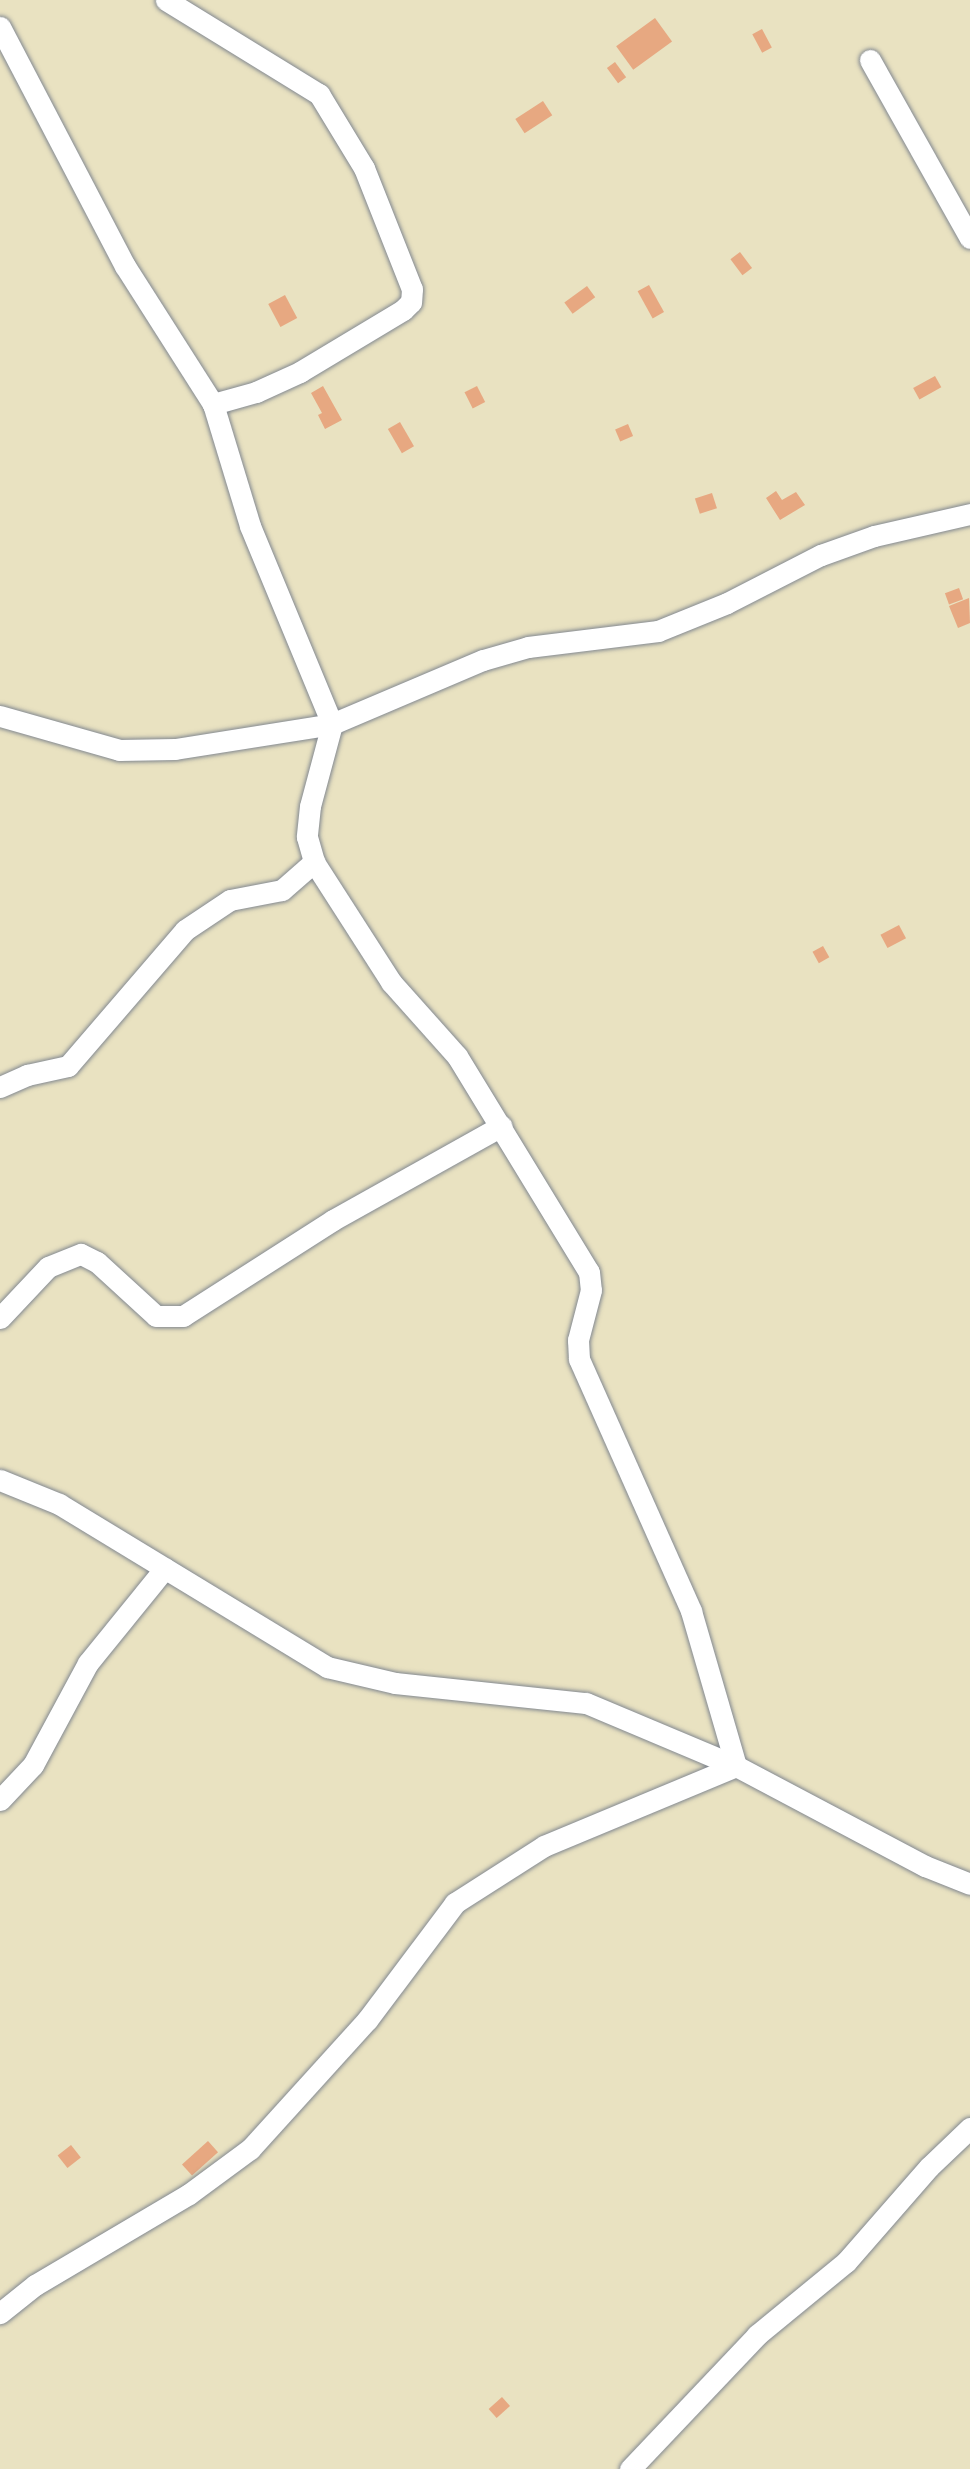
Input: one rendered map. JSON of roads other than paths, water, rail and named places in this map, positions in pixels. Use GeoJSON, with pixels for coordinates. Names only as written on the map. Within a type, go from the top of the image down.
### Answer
{"type":"FeatureCollection","features":[{"type":"Feature","properties":{"kind":"street"},"geometry":{"type":"LineString","coordinates":[[166,0],[319,94],[360,159],[412,289],[411,302],[403,310],[300,372],[256,393],[213,404]]}},
{"type":"Feature","properties":{"kind":"street"},"geometry":{"type":"LineString","coordinates":[[0,27],[125,266],[213,404],[250,526],[332,724],[310,806],[307,837],[314,862],[391,982],[457,1056],[589,1272],[591,1290],[578,1340],[579,1359],[691,1611],[736,1766]]}},
{"type":"Feature","properties":{"kind":"street"},"geometry":{"type":"LineString","coordinates":[[870,60],[970,238]]}},
{"type":"Feature","properties":{"kind":"street"},"geometry":{"type":"LineString","coordinates":[[0,716],[119,750],[174,750],[332,724],[483,660],[528,646],[658,631],[727,603],[821,555],[874,536],[970,514]]}},
{"type":"Feature","properties":{"kind":"street"},"geometry":{"type":"LineString","coordinates":[[0,1087],[27,1075],[68,1066],[185,930],[230,900],[282,890],[314,862]]}},
{"type":"Feature","properties":{"kind":"street"},"geometry":{"type":"LineString","coordinates":[[0,1318],[48,1267],[81,1254],[97,1262],[156,1316],[183,1316],[333,1220],[502,1126]]}},
{"type":"Feature","properties":{"kind":"street"},"geometry":{"type":"LineString","coordinates":[[0,1480],[59,1504],[327,1667],[395,1684],[586,1703],[736,1766],[925,1866],[970,1884]]}},
{"type":"Feature","properties":{"kind":"street"},"geometry":{"type":"LineString","coordinates":[[0,1800],[33,1765],[88,1663],[165,1569]]}},
{"type":"Feature","properties":{"kind":"street"},"geometry":{"type":"LineString","coordinates":[[0,2313],[35,2285],[189,2194],[250,2149],[367,2020],[455,1903],[544,1846],[736,1766]]}},
{"type":"Feature","properties":{"kind":"street"},"geometry":{"type":"LineString","coordinates":[[630,2469],[757,2335],[846,2262],[929,2167],[970,2128]]}}]}
